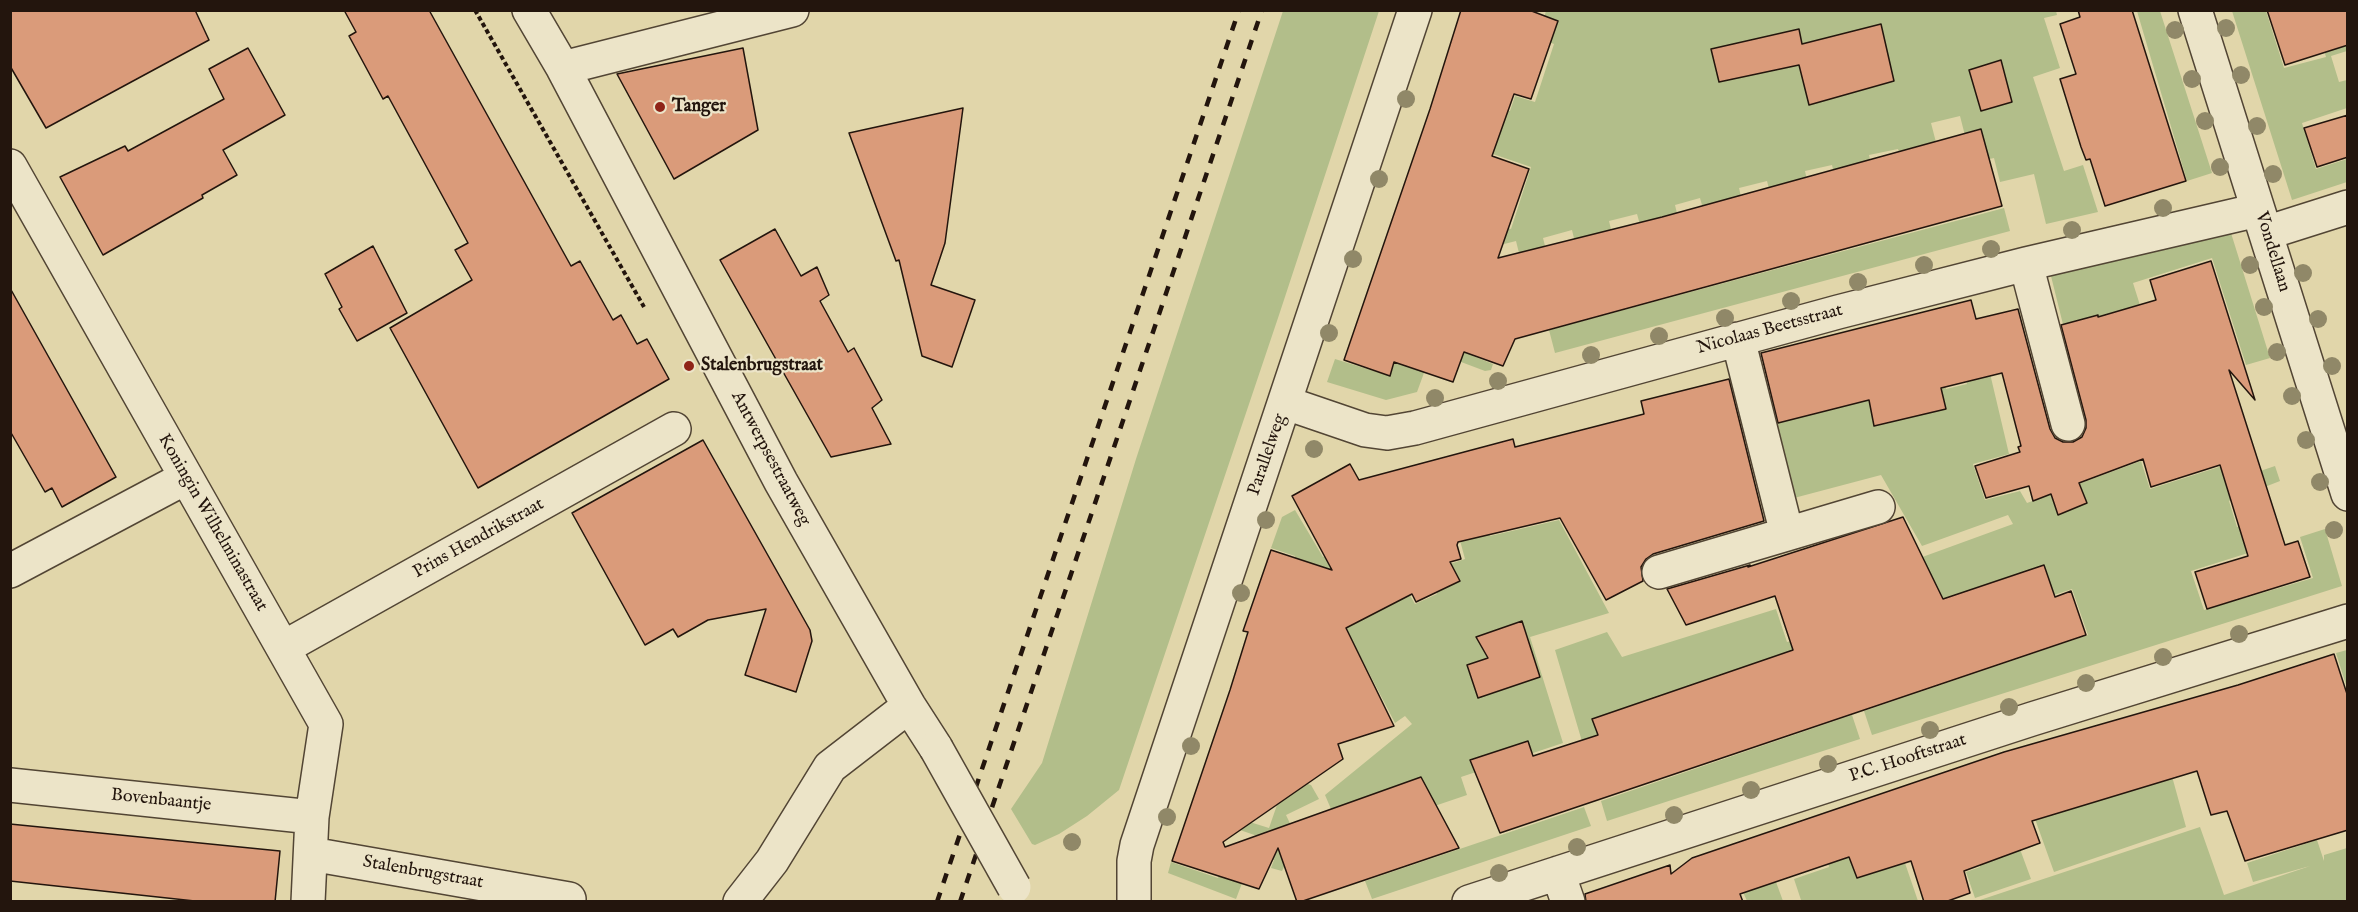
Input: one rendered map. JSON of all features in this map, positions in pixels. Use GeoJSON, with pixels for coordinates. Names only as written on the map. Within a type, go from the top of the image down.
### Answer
{"type":"FeatureCollection","features":[{"type":"Feature","properties":{"kind":"street","name":"Antwerpsestraatweg"},"geometry":{"type":"LineString","coordinates":[[529,10],[563,68],[781,482],[1019,894]]}},
{"type":"Feature","properties":{"kind":"street"},"geometry":{"type":"LineString","coordinates":[[563,68],[792,10]]}},
{"type":"Feature","properties":{"kind":"street","name":"Parallelweg"},"geometry":{"type":"LineString","coordinates":[[1134,902],[1134,861],[1137,845],[1286,404],[1415,10]]}},
{"type":"Feature","properties":{"kind":"street","name":"Vondellaan"},"geometry":{"type":"LineString","coordinates":[[2195,10],[2348,495]]}},
{"type":"Feature","properties":{"kind":"street","name":"Koningin Wilhelminastraat"},"geometry":{"type":"LineString","coordinates":[[10,166],[21,208],[185,478],[326,724],[312,817],[308,902]]}},
{"type":"Feature","properties":{"kind":"street","name":"Nicolaas Beetsstraat"},"geometry":{"type":"LineString","coordinates":[[1286,404],[1365,430],[1387,433],[1401,431],[1738,339],[2026,264],[2348,207]]}},
{"type":"Feature","properties":{"kind":"street"},"geometry":{"type":"LineString","coordinates":[[2026,264],[2068,424]]}},
{"type":"Feature","properties":{"kind":"street"},"geometry":{"type":"LineString","coordinates":[[1738,339],[1787,534]]}},
{"type":"Feature","properties":{"kind":"street","name":"Prins Hendrikstraat"},"geometry":{"type":"LineString","coordinates":[[283,648],[674,429]]}},
{"type":"Feature","properties":{"kind":"street"},"geometry":{"type":"LineString","coordinates":[[10,571],[185,478]]}},
{"type":"Feature","properties":{"kind":"street"},"geometry":{"type":"LineString","coordinates":[[1659,572],[1878,507]]}},
{"type":"Feature","properties":{"kind":"street","name":"P.C. Hooftstraat"},"geometry":{"type":"LineString","coordinates":[[1469,902],[1563,887],[2032,719],[2348,621]]}},
{"type":"Feature","properties":{"kind":"street"},"geometry":{"type":"LineString","coordinates":[[740,902],[772,861],[830,767],[909,706]]}},
{"type":"Feature","properties":{"kind":"street","name":"Bovenbaantje"},"geometry":{"type":"LineString","coordinates":[[10,784],[312,817]]}},
{"type":"Feature","properties":{"kind":"street","name":"Stalenbrugstraat"},"geometry":{"type":"LineString","coordinates":[[311,854],[569,899]]}},
{"type":"Feature","properties":{"kind":"path"},"geometry":{"type":"LineString","coordinates":[[476,10],[646,309]]}},
{"type":"Feature","properties":{"kind":"green space"},"geometry":{"type":"Polygon","coordinates":[[[1283,11],[1379,11],[1119,790],[1087,816],[1059,834],[1035,845],[1032,844],[1011,809],[1042,763],[1136,459],[1283,11]]]}},
{"type":"Feature","properties":{"kind":"green space"},"geometry":{"type":"Polygon","coordinates":[[[1546,11],[2056,11],[2057,15],[2044,18],[2060,68],[2033,77],[2064,171],[2083,165],[2098,212],[2046,224],[2034,174],[2000,182],[1994,158],[1972,163],[1960,116],[1931,123],[1938,150],[1901,159],[1898,149],[1869,155],[1872,169],[1835,178],[1832,165],[1805,171],[1811,199],[1774,208],[1767,181],[1739,188],[1745,214],[1707,223],[1700,198],[1675,205],[1681,230],[1644,239],[1637,214],[1609,221],[1616,250],[1579,259],[1572,230],[1543,238],[1550,266],[1524,273],[1516,241],[1460,255],[1445,295],[1481,308],[1470,337],[1478,340],[1473,356],[1493,364],[1491,370],[1485,371],[1432,351],[1417,392],[1386,400],[1327,382],[1335,359],[1390,376],[1395,362],[1416,369],[1426,339],[1446,345],[1452,324],[1436,319],[1442,301],[1421,294],[1431,264],[1444,268],[1467,198],[1488,204],[1483,221],[1511,229],[1531,167],[1481,150],[1494,106],[1510,111],[1515,96],[1535,102],[1554,44],[1538,38],[1546,11]]]}},
{"type":"Feature","properties":{"kind":"green space"},"geometry":{"type":"Polygon","coordinates":[[[2137,11],[2160,11],[2212,173],[2187,181],[2137,11]]]}},
{"type":"Feature","properties":{"kind":"green space"},"geometry":{"type":"Polygon","coordinates":[[[2232,11],[2266,11],[2284,68],[2326,57],[2312,11],[2347,39],[2347,51],[2331,56],[2339,82],[2347,80],[2347,108],[2302,123],[2316,169],[2347,159],[2347,182],[2292,200],[2232,11]]]}},
{"type":"Feature","properties":{"kind":"green space"},"geometry":{"type":"Polygon","coordinates":[[[2004,208],[2010,231],[1555,353],[1549,330],[2004,208]]]}},
{"type":"Feature","properties":{"kind":"green space"},"geometry":{"type":"Polygon","coordinates":[[[2231,233],[2270,358],[2246,365],[2212,258],[2133,283],[2179,429],[2084,409],[2051,276],[2231,233]]]}},
{"type":"Feature","properties":{"kind":"green space"},"geometry":{"type":"Polygon","coordinates":[[[1925,357],[1939,364],[1946,389],[1967,384],[1964,371],[1988,365],[2009,454],[1973,464],[1985,500],[2020,491],[2027,503],[2141,461],[2150,489],[2222,466],[2228,482],[2275,466],[2280,481],[2229,501],[2237,527],[2275,515],[2283,542],[2191,571],[2204,610],[2313,578],[2300,537],[2325,529],[2342,586],[1872,735],[1864,711],[2088,635],[2072,589],[1851,663],[1829,591],[2013,524],[2008,515],[1922,546],[1881,475],[1794,498],[1769,396],[1925,357]]]}},
{"type":"Feature","properties":{"kind":"green space"},"geometry":{"type":"Polygon","coordinates":[[[1479,500],[1490,536],[1559,520],[1609,613],[1530,637],[1563,743],[1461,777],[1467,795],[1343,837],[1325,795],[1412,724],[1405,716],[1395,723],[1354,644],[1290,571],[1295,556],[1271,548],[1282,517],[1295,510],[1323,557],[1372,530],[1415,604],[1437,594],[1399,522],[1447,565],[1465,559],[1451,507],[1479,500]]]}},
{"type":"Feature","properties":{"kind":"green space"},"geometry":{"type":"Polygon","coordinates":[[[1776,609],[1787,642],[1823,634],[1830,656],[1586,755],[1555,650],[1607,632],[1622,657],[1776,609]]]}},
{"type":"Feature","properties":{"kind":"green space"},"geometry":{"type":"Polygon","coordinates":[[[2348,650],[2347,688],[2336,653],[2348,650]]]}},
{"type":"Feature","properties":{"kind":"green space"},"geometry":{"type":"Polygon","coordinates":[[[1852,715],[1860,739],[1607,821],[1601,801],[1852,715]]]}},
{"type":"Feature","properties":{"kind":"green space"},"geometry":{"type":"Polygon","coordinates":[[[2165,751],[2186,827],[2054,872],[2025,791],[2165,751]]]}},
{"type":"Feature","properties":{"kind":"green space"},"geometry":{"type":"Polygon","coordinates":[[[1252,767],[1311,785],[1319,799],[1286,815],[1307,859],[1284,867],[1282,871],[1271,868],[1274,860],[1263,856],[1269,840],[1237,829],[1240,819],[1269,828],[1277,805],[1252,767]]]}},
{"type":"Feature","properties":{"kind":"green space"},"geometry":{"type":"Polygon","coordinates":[[[1584,807],[1591,826],[1372,899],[1365,881],[1584,807]]]}},
{"type":"Feature","properties":{"kind":"green space"},"geometry":{"type":"Polygon","coordinates":[[[2200,827],[2224,895],[2310,866],[2253,882],[2247,863],[2317,840],[2324,861],[2324,855],[2347,848],[2347,901],[1977,901],[2200,827]]]}},
{"type":"Feature","properties":{"kind":"green space"},"geometry":{"type":"Polygon","coordinates":[[[1968,832],[2017,841],[2031,879],[1975,898],[1966,872],[1980,867],[1968,832]]]}},
{"type":"Feature","properties":{"kind":"green space"},"geometry":{"type":"Polygon","coordinates":[[[1895,834],[1918,901],[1801,900],[1794,879],[1829,867],[1827,856],[1895,834]]]}},
{"type":"Feature","properties":{"kind":"green space"},"geometry":{"type":"Polygon","coordinates":[[[1171,862],[1218,878],[1224,863],[1247,870],[1236,899],[1168,873],[1171,862]]]}},
{"type":"Feature","properties":{"kind":"green space"},"geometry":{"type":"Polygon","coordinates":[[[1776,882],[1783,901],[1747,901],[1743,892],[1776,882]]]}},
{"type":"Feature","properties":{"kind":"building"},"geometry":{"type":"Polygon","coordinates":[[[10,10],[195,10],[209,40],[46,128],[10,66],[10,10]]]}},
{"type":"Feature","properties":{"kind":"building"},"geometry":{"type":"Polygon","coordinates":[[[344,10],[429,10],[571,266],[580,261],[613,320],[621,315],[637,344],[647,339],[669,379],[478,488],[390,328],[472,280],[455,250],[468,243],[388,96],[383,99],[349,36],[356,32],[344,10]]]}},
{"type":"Feature","properties":{"kind":"building"},"geometry":{"type":"Polygon","coordinates":[[[1461,10],[1529,10],[1558,21],[1531,99],[1514,94],[1492,156],[1529,169],[1498,258],[1662,217],[1981,129],[2002,206],[1515,339],[1503,366],[1464,352],[1453,382],[1394,362],[1390,376],[1344,360],[1430,109],[1461,10]]]}},
{"type":"Feature","properties":{"kind":"building"},"geometry":{"type":"Polygon","coordinates":[[[2078,10],[2132,10],[2186,181],[2105,206],[2090,159],[2086,160],[2081,147],[2060,79],[2076,74],[2060,24],[2080,17],[2078,10]]]}},
{"type":"Feature","properties":{"kind":"building"},"geometry":{"type":"Polygon","coordinates":[[[2267,10],[2348,10],[2348,45],[2285,65],[2267,10]]]}},
{"type":"Feature","properties":{"kind":"building"},"geometry":{"type":"Polygon","coordinates":[[[1881,24],[1894,81],[1809,105],[1799,65],[1719,82],[1711,49],[1799,29],[1802,44],[1881,24]]]}},
{"type":"Feature","properties":{"kind":"building"},"geometry":{"type":"Polygon","coordinates":[[[248,48],[285,115],[223,150],[237,175],[202,195],[203,198],[103,255],[60,177],[125,146],[128,151],[224,99],[209,69],[248,48]]]}},
{"type":"Feature","properties":{"kind":"building"},"geometry":{"type":"Polygon","coordinates":[[[743,48],[758,130],[674,179],[617,74],[743,48]]]}},
{"type":"Feature","properties":{"kind":"building"},"geometry":{"type":"Polygon","coordinates":[[[2001,60],[2012,102],[1981,111],[1969,70],[2001,60]]]}},
{"type":"Feature","properties":{"kind":"building"},"geometry":{"type":"Polygon","coordinates":[[[963,108],[945,243],[931,285],[975,300],[952,367],[922,356],[899,260],[896,261],[849,133],[963,108]]]}},
{"type":"Feature","properties":{"kind":"building"},"geometry":{"type":"Polygon","coordinates":[[[2348,115],[2348,157],[2317,167],[2304,128],[2348,115]]]}},
{"type":"Feature","properties":{"kind":"building"},"geometry":{"type":"Polygon","coordinates":[[[775,229],[801,276],[817,267],[829,295],[820,301],[848,352],[854,348],[882,400],[872,408],[891,444],[831,457],[720,260],[775,229]]]}},
{"type":"Feature","properties":{"kind":"building"},"geometry":{"type":"Polygon","coordinates":[[[373,246],[407,313],[357,341],[339,309],[342,307],[325,274],[373,246]]]}},
{"type":"Feature","properties":{"kind":"building"},"geometry":{"type":"Polygon","coordinates":[[[2211,261],[2255,400],[2229,370],[2285,545],[2298,541],[2310,577],[2207,609],[2195,572],[2248,556],[2220,465],[2151,487],[2143,459],[2079,483],[2087,503],[2058,515],[2051,494],[2033,501],[2029,486],[1986,498],[1975,466],[2020,452],[2018,447],[2021,446],[2002,373],[1941,388],[1946,409],[1874,426],[1869,400],[1778,423],[1761,353],[1971,300],[1976,319],[2018,309],[2050,429],[2055,438],[2063,442],[2073,442],[2082,437],[2086,428],[2086,420],[2061,325],[2156,300],[2150,280],[2211,261]]]}},
{"type":"Feature","properties":{"kind":"building"},"geometry":{"type":"Polygon","coordinates":[[[10,288],[116,477],[62,507],[52,488],[45,492],[10,431],[10,288]]]}},
{"type":"Feature","properties":{"kind":"building"},"geometry":{"type":"Polygon","coordinates":[[[1729,379],[1764,521],[1653,554],[1641,567],[1643,581],[1606,600],[1560,518],[1458,542],[1461,559],[1450,562],[1460,581],[1416,602],[1412,594],[1346,628],[1394,726],[1338,744],[1343,759],[1223,842],[1225,847],[1421,777],[1459,848],[1300,902],[1297,902],[1278,848],[1259,889],[1172,861],[1230,690],[1248,632],[1243,631],[1271,550],[1332,570],[1292,496],[1350,464],[1359,480],[1513,439],[1515,447],[1644,414],[1641,401],[1729,379]]]}},
{"type":"Feature","properties":{"kind":"building"},"geometry":{"type":"Polygon","coordinates":[[[703,440],[810,630],[812,641],[796,692],[745,675],[766,609],[708,620],[678,637],[673,629],[645,645],[572,513],[703,440]]]}},
{"type":"Feature","properties":{"kind":"building"},"geometry":{"type":"Polygon","coordinates":[[[1903,517],[1943,599],[2044,565],[2055,597],[2071,591],[2086,635],[1500,833],[1470,760],[1528,741],[1533,756],[1598,735],[1592,719],[1793,650],[1775,596],[1686,625],[1667,589],[1750,565],[1748,567],[1903,517]]]}},
{"type":"Feature","properties":{"kind":"building"},"geometry":{"type":"Polygon","coordinates":[[[1522,621],[1540,677],[1478,698],[1467,665],[1488,658],[1476,637],[1522,621]]]}},
{"type":"Feature","properties":{"kind":"building"},"geometry":{"type":"Polygon","coordinates":[[[2334,654],[2348,697],[2348,830],[2245,861],[2227,811],[2211,815],[2197,771],[2032,821],[2040,843],[1964,871],[1970,893],[1945,902],[1924,902],[1911,861],[1857,878],[1849,857],[1740,894],[1743,902],[1586,902],[1585,894],[1670,865],[1671,874],[1692,858],[2004,752],[2238,685],[2334,654]]]}},
{"type":"Feature","properties":{"kind":"building"},"geometry":{"type":"Polygon","coordinates":[[[10,824],[280,851],[275,902],[204,902],[10,881],[10,824]]]}},
{"type":"Feature","properties":{"kind":"railway"},"geometry":{"type":"LineString","coordinates":[[937,902],[1239,10]]}},
{"type":"Feature","properties":{"kind":"railway"},"geometry":{"type":"LineString","coordinates":[[960,902],[1262,10]]}},
{"type":"Feature","properties":{"kind":"place","name":"Tanger"},"geometry":{"type":"Point","coordinates":[660,107]}},
{"type":"Feature","properties":{"kind":"place","name":"Stalenbrugstraat"},"geometry":{"type":"Point","coordinates":[689,366]}}]}
